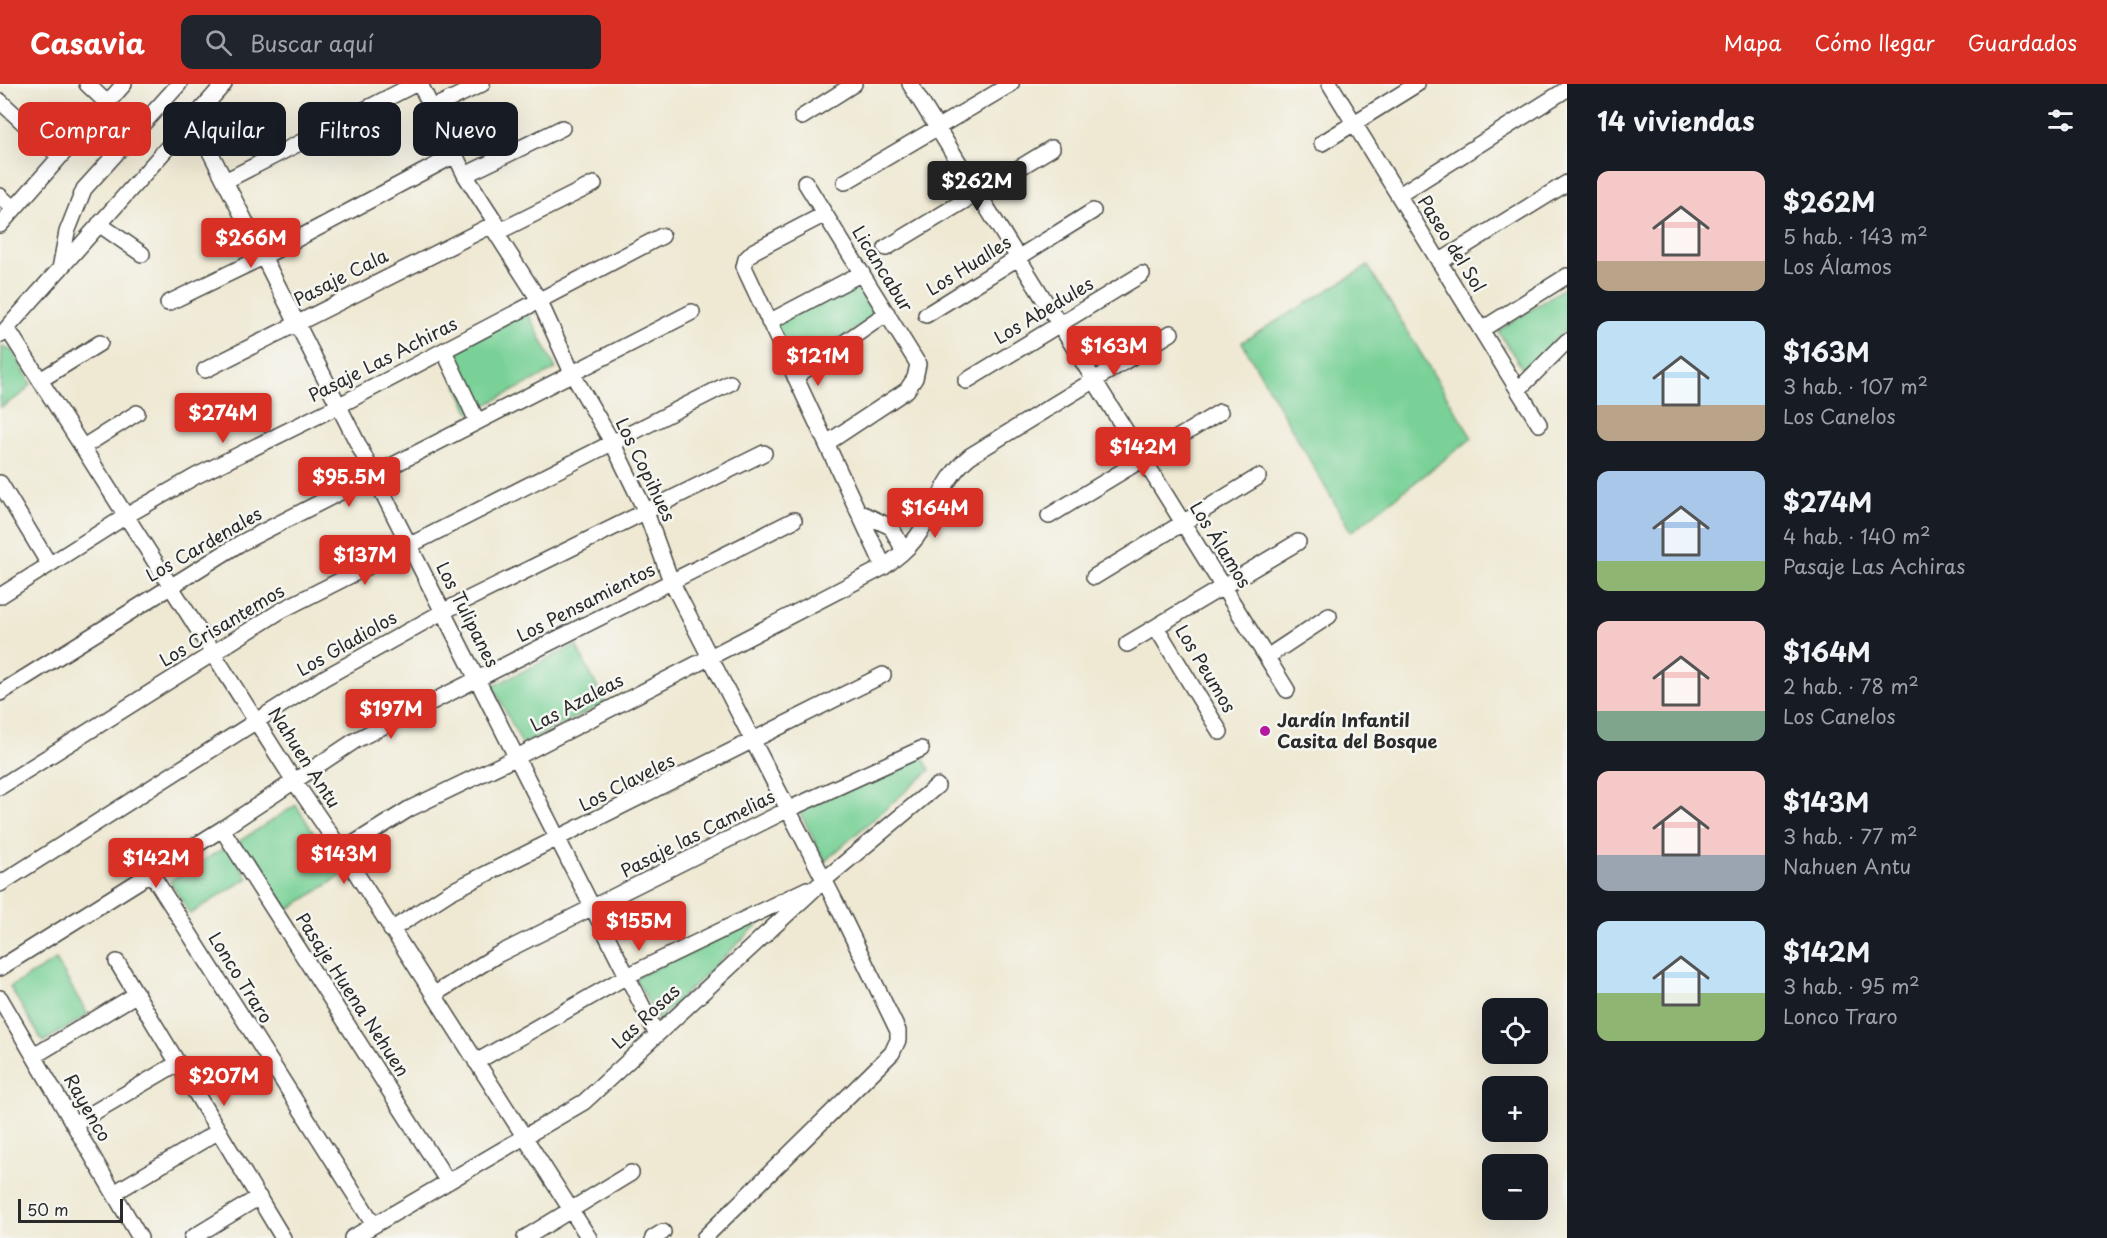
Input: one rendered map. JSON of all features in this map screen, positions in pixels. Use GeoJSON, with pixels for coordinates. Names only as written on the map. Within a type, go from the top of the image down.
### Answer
{"type":"FeatureCollection","features":[{"type":"Feature","properties":{"kind":"street"},"geometry":{"type":"LineString","coordinates":[[87,84],[106,102]]}},
{"type":"Feature","properties":{"kind":"street"},"geometry":{"type":"LineString","coordinates":[[108,102],[124,84]]}},
{"type":"Feature","properties":{"kind":"street"},"geometry":{"type":"LineString","coordinates":[[60,271],[67,232],[84,189],[179,84]]}},
{"type":"Feature","properties":{"kind":"street"},"geometry":{"type":"LineString","coordinates":[[208,102],[224,84]]}},
{"type":"Feature","properties":{"kind":"street"},"geometry":{"type":"LineString","coordinates":[[225,181],[415,84]]}},
{"type":"Feature","properties":{"kind":"street","name":"Los Copihues"},"geometry":{"type":"LineString","coordinates":[[420,84],[429,102]]}},
{"type":"Feature","properties":{"kind":"street"},"geometry":{"type":"LineString","coordinates":[[444,102],[482,84]]}},
{"type":"Feature","properties":{"kind":"street"},"geometry":{"type":"LineString","coordinates":[[802,117],[831,90],[854,84]]}},
{"type":"Feature","properties":{"kind":"street","name":"Los Álamos"},"geometry":{"type":"LineString","coordinates":[[910,84],[1287,690]]}},
{"type":"Feature","properties":{"kind":"street"},"geometry":{"type":"LineString","coordinates":[[845,182],[1011,84]]}},
{"type":"Feature","properties":{"kind":"street","name":"Paseo del Sol"},"geometry":{"type":"LineString","coordinates":[[1330,84],[1539,424]]}},
{"type":"Feature","properties":{"kind":"street"},"geometry":{"type":"LineString","coordinates":[[1322,143],[1417,84]]}},
{"type":"Feature","properties":{"kind":"street"},"geometry":{"type":"LineString","coordinates":[[1398,195],[1567,89]]}},
{"type":"Feature","properties":{"kind":"street"},"geometry":{"type":"LineString","coordinates":[[0,101],[60,157],[0,225]]}},
{"type":"Feature","properties":{"kind":"street"},"geometry":{"type":"LineString","coordinates":[[465,175],[562,128]]}},
{"type":"Feature","properties":{"kind":"street"},"geometry":{"type":"LineString","coordinates":[[886,248],[1052,148]]}},
{"type":"Feature","properties":{"kind":"street"},"geometry":{"type":"LineString","coordinates":[[4,332],[163,153]]}},
{"type":"Feature","properties":{"kind":"street","name":"Los Tulipanes"},"geometry":{"type":"LineString","coordinates":[[213,156],[656,1034]]}},
{"type":"Feature","properties":{"kind":"street"},"geometry":{"type":"LineString","coordinates":[[168,303],[263,256],[451,156]]}},
{"type":"Feature","properties":{"kind":"street","name":"Los Copihues"},"geometry":{"type":"LineString","coordinates":[[456,156],[539,300],[573,375],[612,442],[646,512],[671,581],[891,1012],[898,1031],[898,1040],[892,1053],[704,1238]]}},
{"type":"Feature","properties":{"kind":"street","name":"Licancabur"},"geometry":{"type":"LineString","coordinates":[[805,182],[918,364],[915,378],[907,390],[827,443]]}},
{"type":"Feature","properties":{"kind":"street"},"geometry":{"type":"LineString","coordinates":[[1439,262],[1567,183]]}},
{"type":"Feature","properties":{"kind":"street","name":"Pasaje Cala"},"geometry":{"type":"LineString","coordinates":[[205,370],[296,322],[594,184]]}},
{"type":"Feature","properties":{"kind":"street"},"geometry":{"type":"LineString","coordinates":[[0,196],[14,209]]}},
{"type":"Feature","properties":{"kind":"street","name":"Los Hualles"},"geometry":{"type":"LineString","coordinates":[[927,315],[1093,211]]}},
{"type":"Feature","properties":{"kind":"street"},"geometry":{"type":"LineString","coordinates":[[825,214],[754,251],[746,259],[747,275],[885,567]]}},
{"type":"Feature","properties":{"kind":"street"},"geometry":{"type":"LineString","coordinates":[[99,224],[142,254]]}},
{"type":"Feature","properties":{"kind":"street","name":"Pasaje Las Achiras"},"geometry":{"type":"LineString","coordinates":[[0,596],[126,516],[196,476],[338,406],[662,236]]}},
{"type":"Feature","properties":{"kind":"street"},"geometry":{"type":"LineString","coordinates":[[769,322],[862,273]]}},
{"type":"Feature","properties":{"kind":"street","name":"Los Abedules"},"geometry":{"type":"LineString","coordinates":[[966,381],[1142,274]]}},
{"type":"Feature","properties":{"kind":"street"},"geometry":{"type":"LineString","coordinates":[[1481,330],[1567,276]]}},
{"type":"Feature","properties":{"kind":"street","name":"Los Cardenales"},"geometry":{"type":"LineString","coordinates":[[0,693],[239,544],[375,477],[477,421],[573,375],[692,312]]}},
{"type":"Feature","properties":{"kind":"street"},"geometry":{"type":"LineString","coordinates":[[795,377],[887,314]]}},
{"type":"Feature","properties":{"kind":"street","name":"Nahuen Antu"},"geometry":{"type":"LineString","coordinates":[[4,332],[42,379],[169,586],[294,781],[342,851],[589,1238]]}},
{"type":"Feature","properties":{"kind":"street","name":"Las Azaleas"},"geometry":{"type":"LineString","coordinates":[[342,851],[409,809],[517,757],[885,567],[916,538],[942,488],[956,467],[970,456],[1171,333]]}},
{"type":"Feature","properties":{"kind":"street"},"geometry":{"type":"LineString","coordinates":[[1518,390],[1567,341]]}},
{"type":"Feature","properties":{"kind":"street"},"geometry":{"type":"LineString","coordinates":[[42,379],[100,343]]}},
{"type":"Feature","properties":{"kind":"street"},"geometry":{"type":"LineString","coordinates":[[444,351],[477,421]]}},
{"type":"Feature","properties":{"kind":"street","name":"Los Crisantemos"},"geometry":{"type":"LineString","coordinates":[[0,787],[282,610],[730,383]]}},
{"type":"Feature","properties":{"kind":"street"},"geometry":{"type":"LineString","coordinates":[[1049,516],[1220,412]]}},
{"type":"Feature","properties":{"kind":"street"},"geometry":{"type":"LineString","coordinates":[[83,447],[136,413]]}},
{"type":"Feature","properties":{"kind":"street","name":"Los Gladiolos"},"geometry":{"type":"LineString","coordinates":[[0,884],[324,678],[444,611],[764,453]]}},
{"type":"Feature","properties":{"kind":"street"},"geometry":{"type":"LineString","coordinates":[[1094,577],[1258,477]]}},
{"type":"Feature","properties":{"kind":"street"},"geometry":{"type":"LineString","coordinates":[[2,493],[49,564]]}},
{"type":"Feature","properties":{"kind":"street"},"geometry":{"type":"LineString","coordinates":[[861,513],[891,527],[904,551]]}},
{"type":"Feature","properties":{"kind":"street","name":"Los Pensamientos"},"geometry":{"type":"LineString","coordinates":[[0,968],[222,829],[356,740],[794,520]]}},
{"type":"Feature","properties":{"kind":"street"},"geometry":{"type":"LineString","coordinates":[[1127,644],[1298,542]]}},
{"type":"Feature","properties":{"kind":"street"},"geometry":{"type":"LineString","coordinates":[[1267,657],[1329,616]]}},
{"type":"Feature","properties":{"kind":"street","name":"Los Peumos"},"geometry":{"type":"LineString","coordinates":[[1156,627],[1220,732]]}},
{"type":"Feature","properties":{"kind":"street","name":"Los Claveles"},"geometry":{"type":"LineString","coordinates":[[391,930],[450,892],[558,840],[883,675]]}},
{"type":"Feature","properties":{"kind":"street","name":"Pasaje las Camelias"},"geometry":{"type":"LineString","coordinates":[[434,995],[497,955],[787,810],[921,750]]}},
{"type":"Feature","properties":{"kind":"street","name":"Las Rosas"},"geometry":{"type":"LineString","coordinates":[[352,1238],[584,1102],[823,881],[938,786]]}},
{"type":"Feature","properties":{"kind":"street","name":"Pasaje Huena Nehuen"},"geometry":{"type":"LineString","coordinates":[[222,829],[448,1182]]}},
{"type":"Feature","properties":{"kind":"street","name":"Lonco Traro"},"geometry":{"type":"LineString","coordinates":[[151,873],[374,1225]]}},
{"type":"Feature","properties":{"kind":"street"},"geometry":{"type":"LineString","coordinates":[[476,1062],[627,976],[823,881]]}},
{"type":"Feature","properties":{"kind":"street"},"geometry":{"type":"LineString","coordinates":[[117,962],[283,1238]]}},
{"type":"Feature","properties":{"kind":"street"},"geometry":{"type":"LineString","coordinates":[[34,1056],[137,994]]}},
{"type":"Feature","properties":{"kind":"street","name":"Rayenco"},"geometry":{"type":"LineString","coordinates":[[0,998],[140,1238]]}},
{"type":"Feature","properties":{"kind":"street"},"geometry":{"type":"LineString","coordinates":[[74,1124],[178,1063]]}},
{"type":"Feature","properties":{"kind":"street"},"geometry":{"type":"LineString","coordinates":[[114,1193],[219,1131]]}},
{"type":"Feature","properties":{"kind":"street"},"geometry":{"type":"LineString","coordinates":[[525,1238],[631,1173]]}},
{"type":"Feature","properties":{"kind":"street"},"geometry":{"type":"LineString","coordinates":[[192,1238],[259,1197]]}},
{"type":"Feature","properties":{"kind":"green space"},"geometry":{"type":"Polygon","coordinates":[[[1368,266],[1472,438],[1351,532],[1242,342],[1368,266]]]}},
{"type":"Feature","properties":{"kind":"green space"},"geometry":{"type":"Polygon","coordinates":[[[860,279],[880,312],[797,370],[776,325],[860,279]]]}},
{"type":"Feature","properties":{"kind":"green space"},"geometry":{"type":"Polygon","coordinates":[[[1567,286],[1567,329],[1524,371],[1498,331],[1567,286]]]}},
{"type":"Feature","properties":{"kind":"green space"},"geometry":{"type":"Polygon","coordinates":[[[524,311],[529,315],[556,369],[470,413],[440,349],[524,311]]]}},
{"type":"Feature","properties":{"kind":"green space"},"geometry":{"type":"Polygon","coordinates":[[[2,347],[13,351],[31,384],[21,395],[0,408],[2,347]]]}},
{"type":"Feature","properties":{"kind":"green space"},"geometry":{"type":"Polygon","coordinates":[[[576,645],[605,703],[522,744],[493,686],[576,645]]]}},
{"type":"Feature","properties":{"kind":"green space"},"geometry":{"type":"Polygon","coordinates":[[[921,754],[930,770],[825,861],[799,811],[921,754]]]}},
{"type":"Feature","properties":{"kind":"green space"},"geometry":{"type":"Polygon","coordinates":[[[296,805],[341,876],[283,913],[238,842],[296,805]]]}},
{"type":"Feature","properties":{"kind":"green space"},"geometry":{"type":"Polygon","coordinates":[[[227,846],[248,878],[190,914],[170,881],[227,846]]]}},
{"type":"Feature","properties":{"kind":"green space"},"geometry":{"type":"Polygon","coordinates":[[[774,909],[658,1020],[635,978],[774,909]]]}},
{"type":"Feature","properties":{"kind":"green space"},"geometry":{"type":"Polygon","coordinates":[[[56,960],[88,1015],[43,1042],[10,987],[56,960]]]}},
{"type":"Feature","properties":{"kind":"place","name":"Jardín Infantil Casita del Bosque"},"geometry":{"type":"Point","coordinates":[1265,731]}}]}
